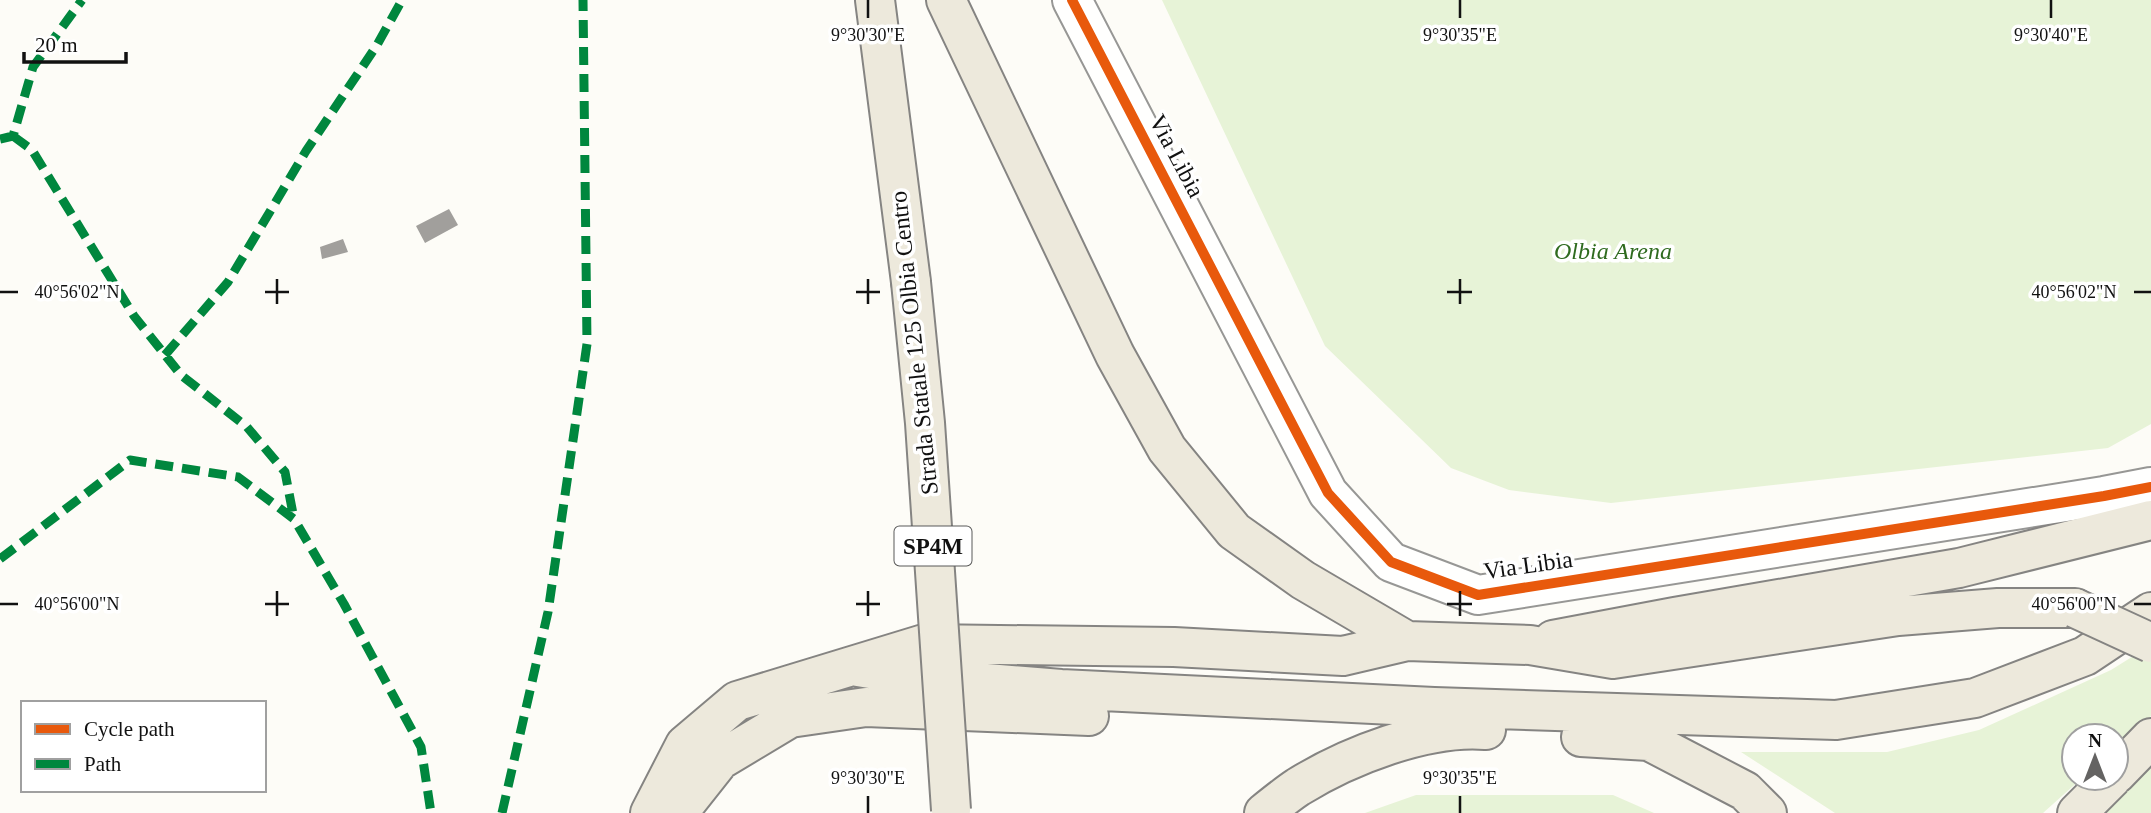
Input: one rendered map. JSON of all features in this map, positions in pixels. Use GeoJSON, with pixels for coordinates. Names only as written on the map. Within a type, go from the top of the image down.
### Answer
{"type":"FeatureCollection","features":[{"type":"Feature","properties":{"kind":"main road","name":"Strada Statale 125 Olbia Centro"},"geometry":{"type":"LineString","coordinates":[[875,0],[911,282],[925,422],[951,812]]}},
{"type":"Feature","properties":{"kind":"main road"},"geometry":{"type":"LineString","coordinates":[[946,0],[1115,355],[1167,449],[1234,531],[1303,580],[1407,641]]}},
{"type":"Feature","properties":{"kind":"main road"},"geometry":{"type":"LineString","coordinates":[[1530,645],[1675,617],[1959,569],[2151,520]]}},
{"type":"Feature","properties":{"kind":"main road"},"geometry":{"type":"LineString","coordinates":[[650,813],[684,745],[737,701],[924,644],[1174,647],[1343,656],[1407,641],[1530,645],[1613,659],[1898,616],[1998,608],[2075,608],[2151,643]]}},
{"type":"Feature","properties":{"kind":"main road"},"geometry":{"type":"LineString","coordinates":[[847,666],[925,678],[1061,689],[1434,707],[1836,720],[1975,698],[2085,656],[2151,612]]}},
{"type":"Feature","properties":{"kind":"main road"},"geometry":{"type":"LineString","coordinates":[[678,813],[720,760],[790,718],[866,707],[1138,717],[1360,720],[1648,741],[1745,791],[1767,813]]}},
{"type":"Feature","properties":{"kind":"main road"},"geometry":{"type":"LineString","coordinates":[[1264,813],[1298,787],[1381,746],[1464,728]]}},
{"type":"Feature","properties":{"kind":"main road"},"geometry":{"type":"LineString","coordinates":[[2130,760],[2151,738]]}},
{"type":"Feature","properties":{"kind":"main road"},"geometry":{"type":"LineString","coordinates":[[2077,813],[2098,792]]}},
{"type":"Feature","properties":{"kind":"street","name":"Via Libia"},"geometry":{"type":"LineString","coordinates":[[1072,0],[1328,493],[1391,562],[1478,595],[2104,496],[2151,486]]}},
{"type":"Feature","properties":{"kind":"green space","name":"Olbia Arena"},"geometry":{"type":"Polygon","coordinates":[[[1162,0],[2151,0],[2151,424],[2108,448],[1611,503],[1509,490],[1451,468],[1325,346],[1162,0]]]}},
{"type":"Feature","properties":{"kind":"green space"},"geometry":{"type":"Polygon","coordinates":[[[2151,645],[2151,716],[2130,735],[2130,722],[2060,722],[2060,792],[2066,792],[2043,813],[1835,813],[1741,752],[1887,752],[1979,730],[2111,670],[2151,645]]]}},
{"type":"Feature","properties":{"kind":"green space"},"geometry":{"type":"Polygon","coordinates":[[[2151,757],[2151,813],[2096,813],[2117,792],[2130,792],[2130,778],[2151,757]]]}},
{"type":"Feature","properties":{"kind":"green space"},"geometry":{"type":"Polygon","coordinates":[[[1416,795],[1613,795],[1654,813],[1365,813],[1416,795]]]}},
{"type":"Feature","properties":{"kind":"building"},"geometry":{"type":"Polygon","coordinates":[[[449,209],[458,225],[425,243],[416,226],[449,209]]]}},
{"type":"Feature","properties":{"kind":"building"},"geometry":{"type":"Polygon","coordinates":[[[343,239],[348,252],[322,259],[320,247],[343,239]]]}},
{"type":"Feature","properties":{"kind":"marked path"},"geometry":{"type":"LineString","coordinates":[[0,139],[13,136],[33,67],[82,0]]}},
{"type":"Feature","properties":{"kind":"marked path"},"geometry":{"type":"LineString","coordinates":[[165,355],[228,282],[306,151],[377,45],[402,0]]}},
{"type":"Feature","properties":{"kind":"marked path"},"geometry":{"type":"LineString","coordinates":[[502,813],[548,612],[587,344],[583,0]]}},
{"type":"Feature","properties":{"kind":"marked path"},"geometry":{"type":"LineString","coordinates":[[13,136],[32,150],[134,316],[181,375],[247,427],[285,472],[294,519]]}},
{"type":"Feature","properties":{"kind":"marked path"},"geometry":{"type":"LineString","coordinates":[[0,559],[130,460],[238,477],[294,519],[344,604],[421,747],[431,813]]}},
{"type":"Feature","properties":{"kind":"cycle path"},"geometry":{"type":"LineString","coordinates":[[1072,0],[1328,493],[1391,562],[1478,595],[2151,487]]}}]}
